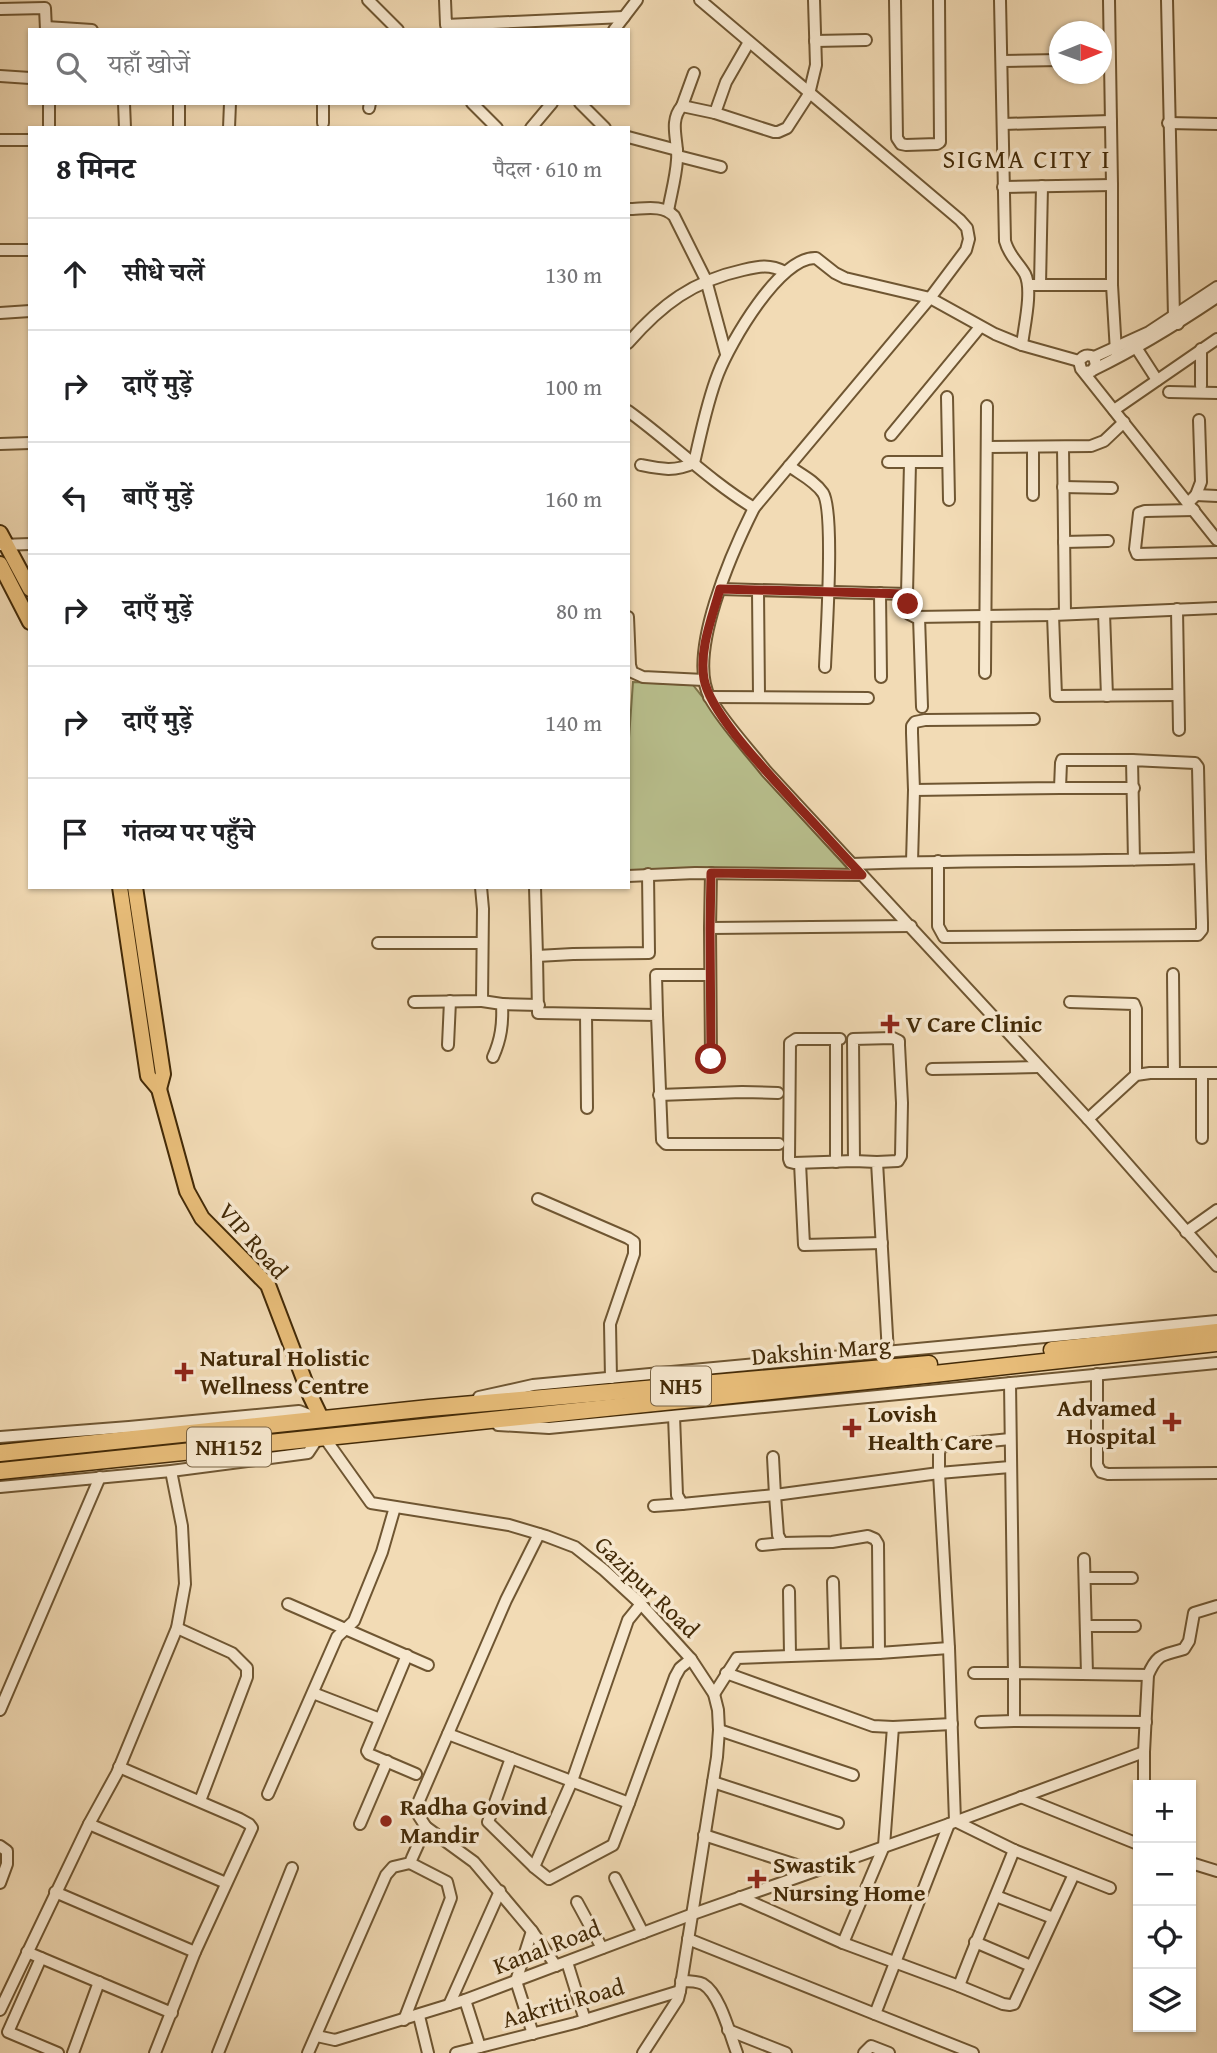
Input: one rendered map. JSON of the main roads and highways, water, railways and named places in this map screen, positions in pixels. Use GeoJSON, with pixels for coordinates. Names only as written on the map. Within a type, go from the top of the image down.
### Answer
{"type":"FeatureCollection","features":[{"type":"Feature","properties":{"kind":"highway","name":"Dakshin Marg"},"geometry":{"type":"LineString","coordinates":[[429,1408],[934,1369],[1217,1332]]}},
{"type":"Feature","properties":{"kind":"highway","name":"NH5"},"geometry":{"type":"LineString","coordinates":[[458,1423],[934,1369],[1217,1343]]}},
{"type":"Feature","properties":{"kind":"highway","name":"NH152"},"geometry":{"type":"LineString","coordinates":[[0,1453],[429,1408]]}},
{"type":"Feature","properties":{"kind":"highway","name":"NH152"},"geometry":{"type":"LineString","coordinates":[[0,1471],[458,1423]]}},
{"type":"Feature","properties":{"kind":"main road"},"geometry":{"type":"LineString","coordinates":[[2,541],[28,586]]}},
{"type":"Feature","properties":{"kind":"main road"},"geometry":{"type":"LineString","coordinates":[[0,564],[28,618]]}},
{"type":"Feature","properties":{"kind":"main road"},"geometry":{"type":"LineString","coordinates":[[120,889],[148,1076],[159,1089]]}},
{"type":"Feature","properties":{"kind":"main road"},"geometry":{"type":"LineString","coordinates":[[135,889],[163,1074],[159,1089]]}},
{"type":"Feature","properties":{"kind":"main road","name":"VIP Road"},"geometry":{"type":"LineString","coordinates":[[159,1089],[187,1191],[202,1218],[268,1285],[322,1420]]}},
{"type":"Feature","properties":{"kind":"place","name":"V Care Clinic"},"geometry":{"type":"Point","coordinates":[890,1024]}},
{"type":"Feature","properties":{"kind":"place","name":"Natural Holistic Wellness Centre"},"geometry":{"type":"Point","coordinates":[184,1372]}},
{"type":"Feature","properties":{"kind":"place","name":"Advamed Hospital"},"geometry":{"type":"Point","coordinates":[1172,1422]}},
{"type":"Feature","properties":{"kind":"place","name":"Lovish Health Care"},"geometry":{"type":"Point","coordinates":[852,1428]}},
{"type":"Feature","properties":{"kind":"place","name":"Radha Govind Mandir"},"geometry":{"type":"Point","coordinates":[386,1821]}},
{"type":"Feature","properties":{"kind":"place","name":"Swastik Nursing Home"},"geometry":{"type":"Point","coordinates":[757,1879]}},
{"type":"Feature","properties":{"kind":"district","name":"SIGMA CITY I"},"geometry":{"type":"Point","coordinates":[1027,159]}}]}
